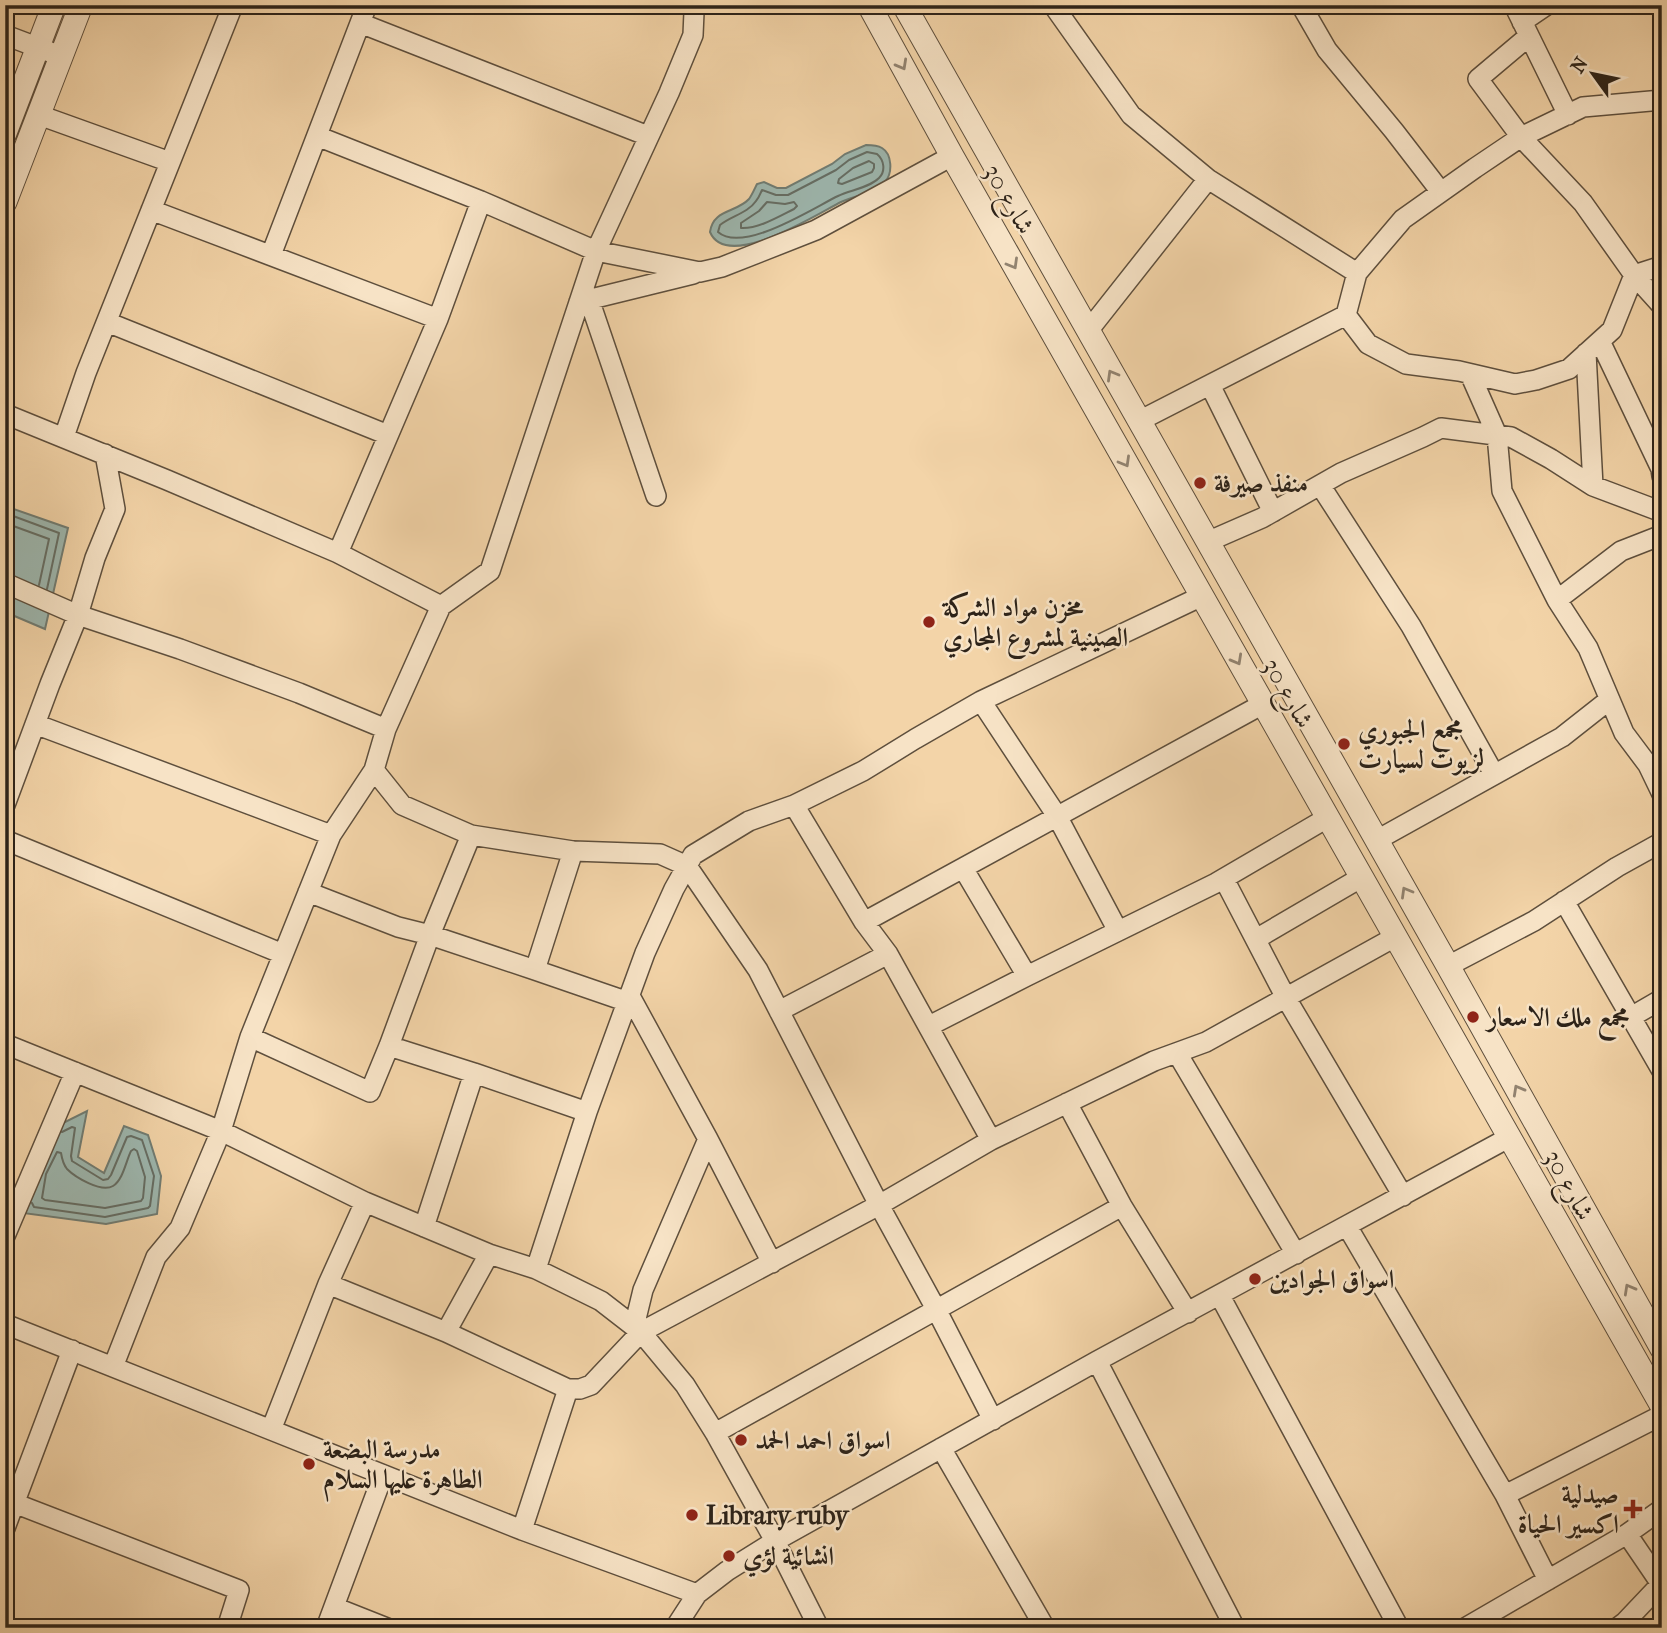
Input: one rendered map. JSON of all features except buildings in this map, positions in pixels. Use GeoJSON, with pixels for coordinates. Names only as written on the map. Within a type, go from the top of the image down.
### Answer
{"type":"FeatureCollection","features":[{"type":"Feature","properties":{"kind":"street"},"geometry":{"type":"LineString","coordinates":[[5,133],[54,5]]}},
{"type":"Feature","properties":{"kind":"street"},"geometry":{"type":"LineString","coordinates":[[5,202],[12,168],[39,116],[81,5]]}},
{"type":"Feature","properties":{"kind":"street"},"geometry":{"type":"LineString","coordinates":[[64,437],[86,373],[233,5]]}},
{"type":"Feature","properties":{"kind":"street"},"geometry":{"type":"LineString","coordinates":[[113,1367],[156,1257],[180,1228],[221,1132],[250,1037],[331,835],[374,770],[386,729],[441,606],[490,571],[584,300],[596,251],[669,93],[692,35],[692,5]]}},
{"type":"Feature","properties":{"kind":"street","name":"شارع 30"},"geometry":{"type":"LineString","coordinates":[[870,5],[952,156],[1662,1406]]}},
{"type":"Feature","properties":{"kind":"street","name":"شارع 30"},"geometry":{"type":"LineString","coordinates":[[904,5],[1662,1349]]}},
{"type":"Feature","properties":{"kind":"street"},"geometry":{"type":"LineString","coordinates":[[1053,5],[1131,116],[1208,179],[1357,273]]}},
{"type":"Feature","properties":{"kind":"street"},"geometry":{"type":"LineString","coordinates":[[1301,5],[1327,50],[1441,192]]}},
{"type":"Feature","properties":{"kind":"street"},"geometry":{"type":"LineString","coordinates":[[1547,5],[1522,21],[1478,79],[1521,137],[1583,203],[1634,275],[1662,306]]}},
{"type":"Feature","properties":{"kind":"street"},"geometry":{"type":"LineString","coordinates":[[271,256],[364,14],[648,136]]}},
{"type":"Feature","properties":{"kind":"street"},"geometry":{"type":"LineString","coordinates":[[1522,21],[1568,115]]}},
{"type":"Feature","properties":{"kind":"street"},"geometry":{"type":"LineString","coordinates":[[5,35],[61,57]]}},
{"type":"Feature","properties":{"kind":"street"},"geometry":{"type":"LineString","coordinates":[[1139,421],[1346,315],[1357,273],[1403,219],[1521,137],[1583,107],[1662,100]]}},
{"type":"Feature","properties":{"kind":"street"},"geometry":{"type":"LineString","coordinates":[[39,116],[170,162]]}},
{"type":"Feature","properties":{"kind":"street"},"geometry":{"type":"LineString","coordinates":[[939,132],[947,134],[960,130],[967,116]]}},
{"type":"Feature","properties":{"kind":"street"},"geometry":{"type":"LineString","coordinates":[[317,136],[481,201],[596,251],[700,272]]}},
{"type":"Feature","properties":{"kind":"street"},"geometry":{"type":"LineString","coordinates":[[584,300],[734,263],[816,230],[952,156]]}},
{"type":"Feature","properties":{"kind":"street"},"geometry":{"type":"LineString","coordinates":[[973,193],[981,180],[987,177],[1002,180]]}},
{"type":"Feature","properties":{"kind":"street"},"geometry":{"type":"LineString","coordinates":[[1088,331],[1208,179]]}},
{"type":"Feature","properties":{"kind":"street"},"geometry":{"type":"LineString","coordinates":[[338,553],[438,319],[481,201]]}},
{"type":"Feature","properties":{"kind":"street"},"geometry":{"type":"LineString","coordinates":[[151,210],[438,319]]}},
{"type":"Feature","properties":{"kind":"street"},"geometry":{"type":"LineString","coordinates":[[1634,275],[1662,266]]}},
{"type":"Feature","properties":{"kind":"street"},"geometry":{"type":"LineString","coordinates":[[1346,315],[1368,344],[1406,363],[1515,384],[1569,369],[1612,330],[1634,275]]}},
{"type":"Feature","properties":{"kind":"street"},"geometry":{"type":"LineString","coordinates":[[584,300],[656,496]]}},
{"type":"Feature","properties":{"kind":"street"},"geometry":{"type":"LineString","coordinates":[[107,322],[388,435]]}},
{"type":"Feature","properties":{"kind":"street"},"geometry":{"type":"LineString","coordinates":[[1593,347],[1656,458],[1662,476]]}},
{"type":"Feature","properties":{"kind":"street"},"geometry":{"type":"LineString","coordinates":[[1593,347],[1593,486]]}},
{"type":"Feature","properties":{"kind":"street"},"geometry":{"type":"LineString","coordinates":[[1470,374],[1497,435],[1502,491],[1557,600],[1588,648],[1624,733],[1648,765],[1662,794]]}},
{"type":"Feature","properties":{"kind":"street"},"geometry":{"type":"LineString","coordinates":[[1210,385],[1273,512]]}},
{"type":"Feature","properties":{"kind":"street"},"geometry":{"type":"LineString","coordinates":[[5,414],[338,553],[441,606]]}},
{"type":"Feature","properties":{"kind":"street"},"geometry":{"type":"LineString","coordinates":[[1207,541],[1273,512],[1341,473],[1441,428],[1511,438],[1593,486],[1662,513]]}},
{"type":"Feature","properties":{"kind":"street"},"geometry":{"type":"LineString","coordinates":[[5,805],[78,615],[115,509],[105,454]]}},
{"type":"Feature","properties":{"kind":"street"},"geometry":{"type":"LineString","coordinates":[[1320,485],[1411,626],[1494,774]]}},
{"type":"Feature","properties":{"kind":"street"},"geometry":{"type":"LineString","coordinates":[[1557,600],[1621,551],[1662,535]]}},
{"type":"Feature","properties":{"kind":"street"},"geometry":{"type":"LineString","coordinates":[[5,583],[78,615],[299,693],[386,729]]}},
{"type":"Feature","properties":{"kind":"street"},"geometry":{"type":"LineString","coordinates":[[536,1269],[587,1111],[645,953],[674,889],[693,855],[749,821],[794,805],[863,771],[981,701],[1202,596]]}},
{"type":"Feature","properties":{"kind":"street"},"geometry":{"type":"LineString","coordinates":[[1377,840],[1562,737],[1609,700]]}},
{"type":"Feature","properties":{"kind":"street"},"geometry":{"type":"LineString","coordinates":[[981,701],[1057,816],[1118,932]]}},
{"type":"Feature","properties":{"kind":"street"},"geometry":{"type":"LineString","coordinates":[[864,922],[1263,704]]}},
{"type":"Feature","properties":{"kind":"street"},"geometry":{"type":"LineString","coordinates":[[35,724],[331,835]]}},
{"type":"Feature","properties":{"kind":"street"},"geometry":{"type":"LineString","coordinates":[[374,770],[402,805],[471,835],[573,851],[660,854],[687,866],[758,970],[993,1420]]}},
{"type":"Feature","properties":{"kind":"street"},"geometry":{"type":"LineString","coordinates":[[794,805],[864,922],[888,954],[991,1140]]}},
{"type":"Feature","properties":{"kind":"street"},"geometry":{"type":"LineString","coordinates":[[929,1026],[1224,879],[1327,818]]}},
{"type":"Feature","properties":{"kind":"street"},"geometry":{"type":"LineString","coordinates":[[250,1037],[370,1092],[471,835]]}},
{"type":"Feature","properties":{"kind":"street"},"geometry":{"type":"LineString","coordinates":[[5,840],[283,954]]}},
{"type":"Feature","properties":{"kind":"street"},"geometry":{"type":"LineString","coordinates":[[1448,966],[1534,921],[1617,867],[1662,842]]}},
{"type":"Feature","properties":{"kind":"street"},"geometry":{"type":"LineString","coordinates":[[535,970],[573,851]]}},
{"type":"Feature","properties":{"kind":"street"},"geometry":{"type":"LineString","coordinates":[[962,868],[1027,976]]}},
{"type":"Feature","properties":{"kind":"street"},"geometry":{"type":"LineString","coordinates":[[1255,939],[1362,877]]}},
{"type":"Feature","properties":{"kind":"street"},"geometry":{"type":"LineString","coordinates":[[1224,879],[1286,998],[1403,1196]]}},
{"type":"Feature","properties":{"kind":"street"},"geometry":{"type":"LineString","coordinates":[[308,892],[398,927],[629,999],[708,1139],[772,1263]]}},
{"type":"Feature","properties":{"kind":"street"},"geometry":{"type":"LineString","coordinates":[[1564,901],[1662,1071]]}},
{"type":"Feature","properties":{"kind":"street"},"geometry":{"type":"LineString","coordinates":[[328,1284],[446,1332],[568,1389],[580,1389],[591,1385],[638,1330],[772,1263],[991,1140],[1154,1061],[1206,1042],[1395,937]]}},
{"type":"Feature","properties":{"kind":"street"},"geometry":{"type":"LineString","coordinates":[[779,1011],[888,954]]}},
{"type":"Feature","properties":{"kind":"street"},"geometry":{"type":"LineString","coordinates":[[1631,1017],[1662,999]]}},
{"type":"Feature","properties":{"kind":"street"},"geometry":{"type":"LineString","coordinates":[[5,1044],[221,1132],[365,1202],[489,1254],[536,1269],[601,1301],[638,1330],[685,1385],[775,1541],[819,1628]]}},
{"type":"Feature","properties":{"kind":"street"},"geometry":{"type":"LineString","coordinates":[[389,1046],[587,1111]]}},
{"type":"Feature","properties":{"kind":"street"},"geometry":{"type":"LineString","coordinates":[[1177,1053],[1296,1254]]}},
{"type":"Feature","properties":{"kind":"street"},"geometry":{"type":"LineString","coordinates":[[5,1237],[75,1072]]}},
{"type":"Feature","properties":{"kind":"street"},"geometry":{"type":"LineString","coordinates":[[424,1227],[474,1073]]}},
{"type":"Feature","properties":{"kind":"street"},"geometry":{"type":"LineString","coordinates":[[1067,1103],[1122,1206],[1188,1313]]}},
{"type":"Feature","properties":{"kind":"street"},"geometry":{"type":"LineString","coordinates":[[675,1628],[697,1594],[727,1571],[775,1541],[1510,1137]]}},
{"type":"Feature","properties":{"kind":"street"},"geometry":{"type":"LineString","coordinates":[[638,1330],[643,1290],[708,1139]]}},
{"type":"Feature","properties":{"kind":"street"},"geometry":{"type":"LineString","coordinates":[[271,1430],[328,1284],[365,1202]]}},
{"type":"Feature","properties":{"kind":"street"},"geometry":{"type":"LineString","coordinates":[[715,1433],[1122,1206]]}},
{"type":"Feature","properties":{"kind":"street"},"geometry":{"type":"LineString","coordinates":[[1347,1226],[1505,1495],[1548,1580]]}},
{"type":"Feature","properties":{"kind":"street"},"geometry":{"type":"LineString","coordinates":[[446,1332],[489,1254]]}},
{"type":"Feature","properties":{"kind":"street"},"geometry":{"type":"LineString","coordinates":[[1220,1296],[1399,1628]]}},
{"type":"Feature","properties":{"kind":"street"},"geometry":{"type":"LineString","coordinates":[[5,1324],[522,1530],[697,1594]]}},
{"type":"Feature","properties":{"kind":"street"},"geometry":{"type":"LineString","coordinates":[[5,1528],[72,1350]]}},
{"type":"Feature","properties":{"kind":"street"},"geometry":{"type":"LineString","coordinates":[[1097,1362],[1235,1628]]}},
{"type":"Feature","properties":{"kind":"street"},"geometry":{"type":"LineString","coordinates":[[522,1530],[568,1389]]}},
{"type":"Feature","properties":{"kind":"street"},"geometry":{"type":"LineString","coordinates":[[1505,1495],[1662,1415]]}},
{"type":"Feature","properties":{"kind":"street"},"geometry":{"type":"LineString","coordinates":[[941,1448],[1045,1628]]}},
{"type":"Feature","properties":{"kind":"street"},"geometry":{"type":"LineString","coordinates":[[326,1628],[383,1475]]}},
{"type":"Feature","properties":{"kind":"street"},"geometry":{"type":"LineString","coordinates":[[14,1503],[239,1590],[227,1628]]}},
{"type":"Feature","properties":{"kind":"street"},"geometry":{"type":"LineString","coordinates":[[1465,1628],[1627,1534],[1662,1509]]}},
{"type":"Feature","properties":{"kind":"street"},"geometry":{"type":"LineString","coordinates":[[1617,1628],[1661,1585],[1627,1534]]}},
{"type":"Feature","properties":{"kind":"street"},"geometry":{"type":"LineString","coordinates":[[334,1607],[387,1628]]}},
{"type":"Feature","properties":{"kind":"water"},"geometry":{"type":"Polygon","coordinates":[[[866,145],[882,148],[889,159],[888,178],[876,189],[841,202],[793,227],[753,243],[734,246],[720,243],[710,232],[716,219],[744,203],[757,184],[764,182],[777,188],[786,188],[866,145]]]}},
{"type":"Feature","properties":{"kind":"water"},"geometry":{"type":"Polygon","coordinates":[[[5,506],[68,528],[45,629],[5,612],[5,506]]]}},
{"type":"Feature","properties":{"kind":"water"},"geometry":{"type":"Polygon","coordinates":[[[87,1111],[78,1157],[104,1173],[124,1126],[148,1135],[161,1176],[157,1214],[106,1224],[23,1213],[49,1130],[87,1111]]]}},
{"type":"Feature","properties":{"kind":"place","name":"منفذ صيرفة"},"geometry":{"type":"Point","coordinates":[1200,483]}},
{"type":"Feature","properties":{"kind":"place","name":"مخزن مواد الشركة الصينية لمشروع المجاري"},"geometry":{"type":"Point","coordinates":[929,622]}},
{"type":"Feature","properties":{"kind":"place","name":"مجمع الجبوري لزيوت لسيارت"},"geometry":{"type":"Point","coordinates":[1344,744]}},
{"type":"Feature","properties":{"kind":"place","name":"مجمع ملك الاسعار"},"geometry":{"type":"Point","coordinates":[1473,1017]}},
{"type":"Feature","properties":{"kind":"place","name":"اسواق الجوادين"},"geometry":{"type":"Point","coordinates":[1255,1279]}},
{"type":"Feature","properties":{"kind":"place","name":"اسواق احمد الحمد"},"geometry":{"type":"Point","coordinates":[741,1440]}},
{"type":"Feature","properties":{"kind":"place","name":"مدرسة البضعة الطاهرة عليها السلام"},"geometry":{"type":"Point","coordinates":[309,1464]}},
{"type":"Feature","properties":{"kind":"place","name":"صيدلية اكسير الحياة"},"geometry":{"type":"Point","coordinates":[1633,1509]}},
{"type":"Feature","properties":{"kind":"place","name":"Library ruby"},"geometry":{"type":"Point","coordinates":[692,1515]}},
{"type":"Feature","properties":{"kind":"place","name":"انشائية لؤي"},"geometry":{"type":"Point","coordinates":[729,1556]}}]}
